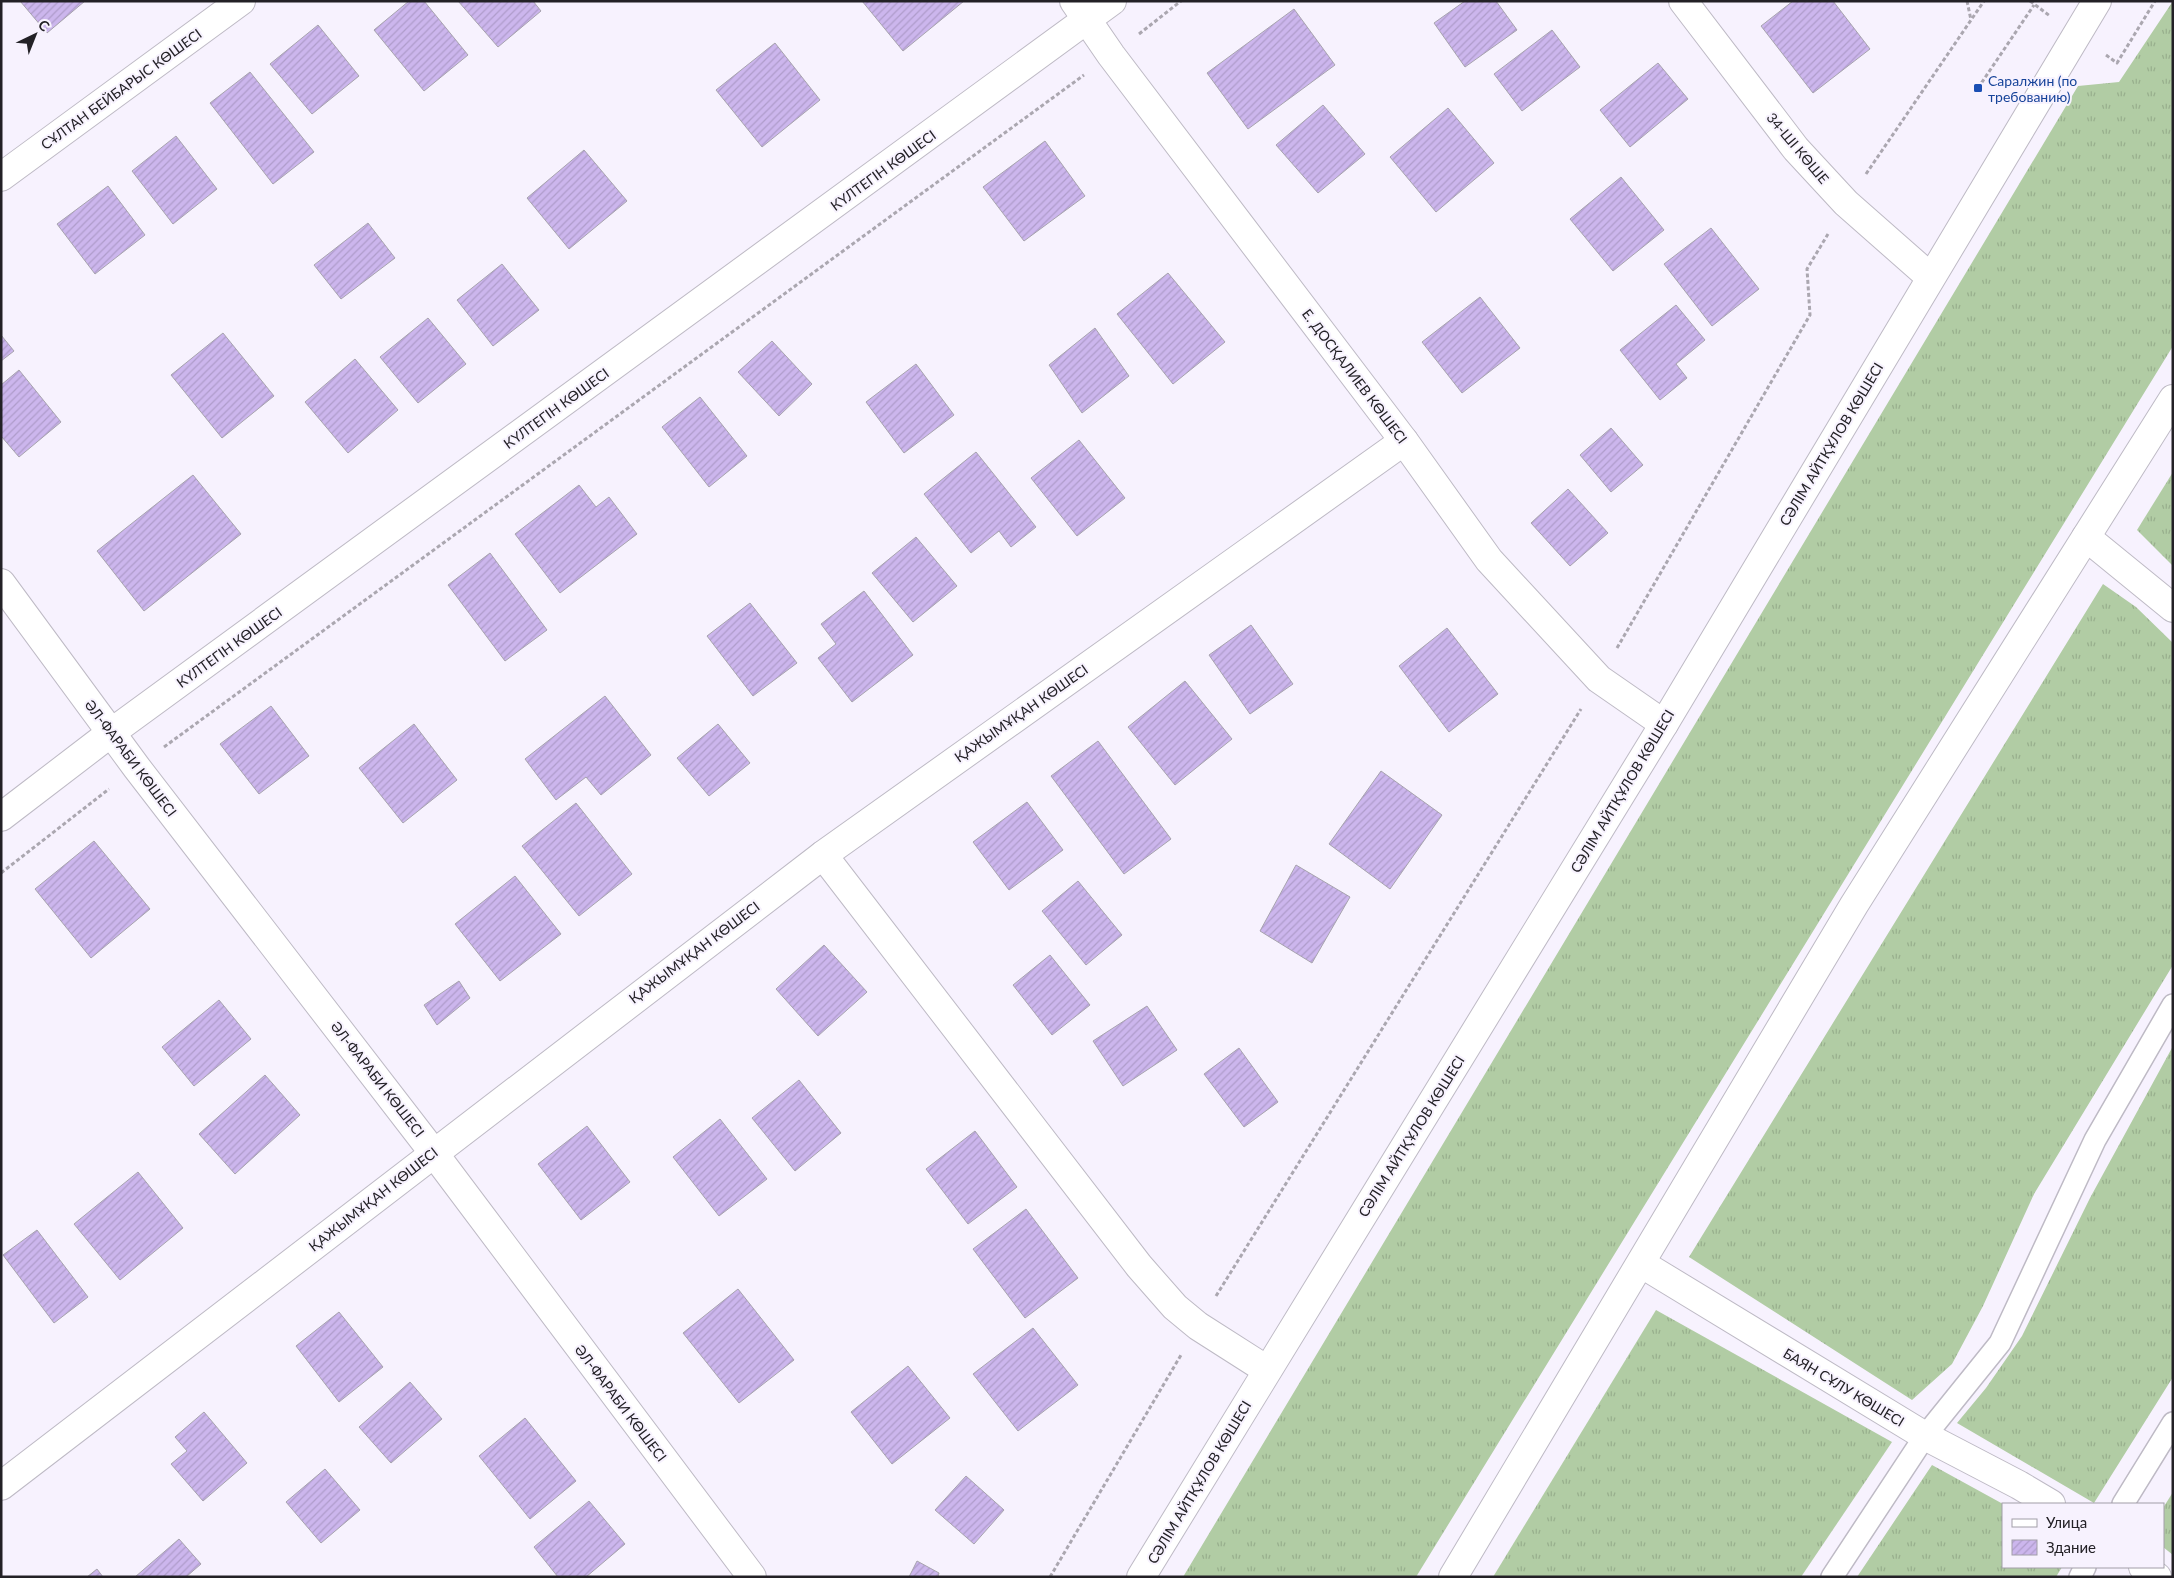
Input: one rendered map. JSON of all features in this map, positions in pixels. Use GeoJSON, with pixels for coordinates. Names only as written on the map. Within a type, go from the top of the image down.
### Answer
{"type":"FeatureCollection","features":[{"type":"Feature","properties":{"kind":"main road","name":"СҰЛТАН БЕЙБАРЫС КӨШЕСІ"},"geometry":{"type":"LineString","coordinates":[[1,177],[241,1]]}},
{"type":"Feature","properties":{"kind":"main road","name":"КҮЛТЕГІН КӨШЕСІ"},"geometry":{"type":"LineString","coordinates":[[1,817],[112,732],[1081,11],[1112,1]]}},
{"type":"Feature","properties":{"kind":"main road","name":"34-ШІ КӨШЕ"},"geometry":{"type":"LineString","coordinates":[[1683,1],[1796,149],[1846,203],[1930,277]]}},
{"type":"Feature","properties":{"kind":"main road","name":"СӘЛІМ АЙТҚҰЛОВ КӨШЕСІ"},"geometry":{"type":"LineString","coordinates":[[1141,1577],[1664,724],[2097,1]]}},
{"type":"Feature","properties":{"kind":"main road","name":"Е. ДОСҚАЛИЕВ КӨШЕСІ"},"geometry":{"type":"LineString","coordinates":[[1081,11],[1111,55],[1404,441],[1489,560],[1599,679],[1664,724]]}},
{"type":"Feature","properties":{"kind":"main road"},"geometry":{"type":"LineString","coordinates":[[1453,1577],[1642,1264],[1854,905],[2173,399]]}},
{"type":"Feature","properties":{"kind":"main road","name":"ҚАЖЫМҰҚАН КӨШЕСІ"},"geometry":{"type":"LineString","coordinates":[[1,1486],[823,854],[1404,441]]}},
{"type":"Feature","properties":{"kind":"main road"},"geometry":{"type":"LineString","coordinates":[[2086,537],[2173,608]]}},
{"type":"Feature","properties":{"kind":"main road","name":"ӘЛ-ФАРАБИ КӨШЕСІ"},"geometry":{"type":"LineString","coordinates":[[1,583],[112,732],[136,768],[433,1152],[750,1576]]}},
{"type":"Feature","properties":{"kind":"main road"},"geometry":{"type":"LineString","coordinates":[[823,854],[1139,1266],[1175,1307],[1198,1326],[1267,1370]]}},
{"type":"Feature","properties":{"kind":"main road","name":"БАЯН СҰЛУ КӨШЕСІ"},"geometry":{"type":"LineString","coordinates":[[1642,1264],[1925,1436],[2049,1503]]}},
{"type":"Feature","properties":{"kind":"main road"},"geometry":{"type":"LineString","coordinates":[[2144,1568],[2157,1577]]}},
{"type":"Feature","properties":{"kind":"lane"},"geometry":{"type":"LineString","coordinates":[[1832,1577],[1925,1436],[2000,1343],[2095,1140],[2173,1005]]}},
{"type":"Feature","properties":{"kind":"lane"},"geometry":{"type":"LineString","coordinates":[[2123,1503],[2173,1424]]}},
{"type":"Feature","properties":{"kind":"path"},"geometry":{"type":"LineString","coordinates":[[1,873],[136,768],[1111,55],[1182,1]]}},
{"type":"Feature","properties":{"kind":"path"},"geometry":{"type":"LineString","coordinates":[[1967,1],[1971,21]]}},
{"type":"Feature","properties":{"kind":"path"},"geometry":{"type":"LineString","coordinates":[[1050,1577],[1198,1326],[1599,679],[1810,315],[1807,269],[1846,203],[1984,1]]}},
{"type":"Feature","properties":{"kind":"path"},"geometry":{"type":"LineString","coordinates":[[1978,88],[2034,4]]}},
{"type":"Feature","properties":{"kind":"green space"},"geometry":{"type":"Polygon","coordinates":[[[2173,1],[2173,346],[1416,1577],[1183,1577],[2078,86],[2119,82],[2173,1]]]}},
{"type":"Feature","properties":{"kind":"green space"},"geometry":{"type":"Polygon","coordinates":[[[2173,472],[2173,566],[2137,530],[2173,472]]]}},
{"type":"Feature","properties":{"kind":"green space"},"geometry":{"type":"Polygon","coordinates":[[[2103,584],[2136,607],[2173,643],[2173,965],[2034,1194],[1983,1306],[1952,1364],[1912,1400],[1689,1257],[2103,584]]]}},
{"type":"Feature","properties":{"kind":"green space"},"geometry":{"type":"Polygon","coordinates":[[[2173,1046],[2173,1377],[2094,1503],[1957,1423],[1986,1388],[2022,1336],[2090,1198],[2173,1046]]]}},
{"type":"Feature","properties":{"kind":"green space"},"geometry":{"type":"Polygon","coordinates":[[[1656,1310],[1892,1442],[1801,1577],[1493,1577],[1656,1310]]]}},
{"type":"Feature","properties":{"kind":"green space"},"geometry":{"type":"Polygon","coordinates":[[[1932,1465],[2002,1503],[2002,1568],[2061,1568],[2056,1577],[1857,1577],[1932,1465]]]}},
{"type":"Feature","properties":{"kind":"green space"},"geometry":{"type":"Polygon","coordinates":[[[2173,1492],[2173,1555],[2164,1548],[2164,1506],[2173,1492]]]}},
{"type":"Feature","properties":{"kind":"building"},"geometry":{"type":"Polygon","coordinates":[[[20,1],[85,1],[47,33],[20,1]]]}},
{"type":"Feature","properties":{"kind":"building"},"geometry":{"type":"Polygon","coordinates":[[[409,1],[424,1],[468,55],[424,91],[374,30],[409,1]]]}},
{"type":"Feature","properties":{"kind":"building"},"geometry":{"type":"Polygon","coordinates":[[[458,1],[533,1],[541,11],[498,47],[458,1]]]}},
{"type":"Feature","properties":{"kind":"building"},"geometry":{"type":"Polygon","coordinates":[[[862,1],[964,1],[903,51],[862,1]]]}},
{"type":"Feature","properties":{"kind":"building"},"geometry":{"type":"Polygon","coordinates":[[[1465,1],[1496,1],[1517,30],[1465,67],[1434,23],[1465,1]]]}},
{"type":"Feature","properties":{"kind":"building"},"geometry":{"type":"Polygon","coordinates":[[[1793,1],[1833,1],[1870,49],[1813,93],[1761,26],[1793,1]]]}},
{"type":"Feature","properties":{"kind":"building"},"geometry":{"type":"Polygon","coordinates":[[[1294,9],[1335,65],[1248,129],[1207,73],[1294,9]]]}},
{"type":"Feature","properties":{"kind":"building"},"geometry":{"type":"Polygon","coordinates":[[[318,25],[359,76],[312,114],[270,64],[318,25]]]}},
{"type":"Feature","properties":{"kind":"building"},"geometry":{"type":"Polygon","coordinates":[[[1552,30],[1580,67],[1522,111],[1494,74],[1552,30]]]}},
{"type":"Feature","properties":{"kind":"building"},"geometry":{"type":"Polygon","coordinates":[[[775,43],[820,100],[762,147],[716,90],[775,43]]]}},
{"type":"Feature","properties":{"kind":"building"},"geometry":{"type":"Polygon","coordinates":[[[1658,63],[1688,99],[1630,147],[1600,110],[1658,63]]]}},
{"type":"Feature","properties":{"kind":"building"},"geometry":{"type":"Polygon","coordinates":[[[250,72],[314,152],[273,184],[210,103],[250,72]]]}},
{"type":"Feature","properties":{"kind":"building"},"geometry":{"type":"Polygon","coordinates":[[[1323,105],[1365,154],[1318,193],[1276,145],[1323,105]]]}},
{"type":"Feature","properties":{"kind":"building"},"geometry":{"type":"Polygon","coordinates":[[[1448,108],[1494,163],[1436,212],[1390,157],[1448,108]]]}},
{"type":"Feature","properties":{"kind":"building"},"geometry":{"type":"Polygon","coordinates":[[[176,136],[217,189],[173,224],[132,171],[176,136]]]}},
{"type":"Feature","properties":{"kind":"building"},"geometry":{"type":"Polygon","coordinates":[[[1045,141],[1085,196],[1024,241],[983,187],[1045,141]]]}},
{"type":"Feature","properties":{"kind":"building"},"geometry":{"type":"Polygon","coordinates":[[[584,150],[627,201],[569,249],[527,198],[584,150]]]}},
{"type":"Feature","properties":{"kind":"building"},"geometry":{"type":"Polygon","coordinates":[[[1621,177],[1664,230],[1613,271],[1570,219],[1621,177]]]}},
{"type":"Feature","properties":{"kind":"building"},"geometry":{"type":"Polygon","coordinates":[[[108,186],[145,235],[95,274],[57,224],[108,186]]]}},
{"type":"Feature","properties":{"kind":"building"},"geometry":{"type":"Polygon","coordinates":[[[368,223],[395,258],[341,299],[314,265],[368,223]]]}},
{"type":"Feature","properties":{"kind":"building"},"geometry":{"type":"Polygon","coordinates":[[[1711,228],[1759,289],[1712,326],[1664,264],[1711,228]]]}},
{"type":"Feature","properties":{"kind":"building"},"geometry":{"type":"Polygon","coordinates":[[[502,264],[539,310],[493,346],[457,300],[502,264]]]}},
{"type":"Feature","properties":{"kind":"building"},"geometry":{"type":"Polygon","coordinates":[[[1168,273],[1225,342],[1173,384],[1117,314],[1168,273]]]}},
{"type":"Feature","properties":{"kind":"building"},"geometry":{"type":"Polygon","coordinates":[[[1480,297],[1520,348],[1462,393],[1422,342],[1480,297]]]}},
{"type":"Feature","properties":{"kind":"building"},"geometry":{"type":"Polygon","coordinates":[[[1676,305],[1705,340],[1676,364],[1687,378],[1660,400],[1620,350],[1676,305]]]}},
{"type":"Feature","properties":{"kind":"building"},"geometry":{"type":"Polygon","coordinates":[[[428,318],[466,364],[418,403],[380,357],[428,318]]]}},
{"type":"Feature","properties":{"kind":"building"},"geometry":{"type":"Polygon","coordinates":[[[1095,328],[1129,376],[1082,413],[1049,365],[1095,328]]]}},
{"type":"Feature","properties":{"kind":"building"},"geometry":{"type":"Polygon","coordinates":[[[223,333],[274,396],[222,438],[171,375],[223,333]]]}},
{"type":"Feature","properties":{"kind":"building"},"geometry":{"type":"Polygon","coordinates":[[[1,335],[14,351],[1,361],[1,335]]]}},
{"type":"Feature","properties":{"kind":"building"},"geometry":{"type":"Polygon","coordinates":[[[772,341],[812,384],[779,416],[738,372],[772,341]]]}},
{"type":"Feature","properties":{"kind":"building"},"geometry":{"type":"Polygon","coordinates":[[[355,359],[398,410],[348,453],[305,402],[355,359]]]}},
{"type":"Feature","properties":{"kind":"building"},"geometry":{"type":"Polygon","coordinates":[[[916,364],[954,415],[904,453],[866,402],[916,364]]]}},
{"type":"Feature","properties":{"kind":"building"},"geometry":{"type":"Polygon","coordinates":[[[19,370],[61,422],[19,457],[1,436],[1,385],[19,370]]]}},
{"type":"Feature","properties":{"kind":"building"},"geometry":{"type":"Polygon","coordinates":[[[700,397],[747,456],[709,487],[662,427],[700,397]]]}},
{"type":"Feature","properties":{"kind":"building"},"geometry":{"type":"Polygon","coordinates":[[[1611,428],[1643,465],[1611,492],[1580,455],[1611,428]]]}},
{"type":"Feature","properties":{"kind":"building"},"geometry":{"type":"Polygon","coordinates":[[[1079,440],[1125,498],[1077,536],[1031,478],[1079,440]]]}},
{"type":"Feature","properties":{"kind":"building"},"geometry":{"type":"Polygon","coordinates":[[[976,452],[1036,527],[1011,547],[999,531],[971,553],[924,494],[976,452]]]}},
{"type":"Feature","properties":{"kind":"building"},"geometry":{"type":"Polygon","coordinates":[[[193,475],[241,534],[144,611],[97,551],[193,475]]]}},
{"type":"Feature","properties":{"kind":"building"},"geometry":{"type":"Polygon","coordinates":[[[579,485],[596,507],[609,497],[637,534],[560,593],[515,534],[579,485]]]}},
{"type":"Feature","properties":{"kind":"building"},"geometry":{"type":"Polygon","coordinates":[[[1568,489],[1608,533],[1570,566],[1531,523],[1568,489]]]}},
{"type":"Feature","properties":{"kind":"building"},"geometry":{"type":"Polygon","coordinates":[[[916,537],[957,586],[913,622],[872,573],[916,537]]]}},
{"type":"Feature","properties":{"kind":"building"},"geometry":{"type":"Polygon","coordinates":[[[490,553],[547,630],[505,661],[448,585],[490,553]]]}},
{"type":"Feature","properties":{"kind":"building"},"geometry":{"type":"Polygon","coordinates":[[[864,591],[913,655],[852,702],[818,658],[836,644],[821,624],[864,591]]]}},
{"type":"Feature","properties":{"kind":"building"},"geometry":{"type":"Polygon","coordinates":[[[750,603],[797,663],[753,696],[707,636],[750,603]]]}},
{"type":"Feature","properties":{"kind":"building"},"geometry":{"type":"Polygon","coordinates":[[[1251,625],[1293,684],[1250,714],[1209,655],[1251,625]]]}},
{"type":"Feature","properties":{"kind":"building"},"geometry":{"type":"Polygon","coordinates":[[[1447,628],[1498,694],[1449,732],[1399,666],[1447,628]]]}},
{"type":"Feature","properties":{"kind":"building"},"geometry":{"type":"Polygon","coordinates":[[[1185,681],[1232,739],[1175,785],[1128,727],[1185,681]]]}},
{"type":"Feature","properties":{"kind":"building"},"geometry":{"type":"Polygon","coordinates":[[[605,696],[651,755],[601,795],[586,777],[556,800],[525,759],[605,696]]]}},
{"type":"Feature","properties":{"kind":"building"},"geometry":{"type":"Polygon","coordinates":[[[271,706],[309,756],[259,794],[220,744],[271,706]]]}},
{"type":"Feature","properties":{"kind":"building"},"geometry":{"type":"Polygon","coordinates":[[[414,724],[457,780],[403,823],[359,768],[414,724]]]}},
{"type":"Feature","properties":{"kind":"building"},"geometry":{"type":"Polygon","coordinates":[[[718,724],[750,763],[709,796],[677,758],[718,724]]]}},
{"type":"Feature","properties":{"kind":"building"},"geometry":{"type":"Polygon","coordinates":[[[1098,741],[1171,839],[1124,874],[1051,776],[1098,741]]]}},
{"type":"Feature","properties":{"kind":"building"},"geometry":{"type":"Polygon","coordinates":[[[1381,771],[1442,815],[1390,889],[1329,844],[1381,771]]]}},
{"type":"Feature","properties":{"kind":"building"},"geometry":{"type":"Polygon","coordinates":[[[1027,802],[1063,850],[1009,890],[973,842],[1027,802]]]}},
{"type":"Feature","properties":{"kind":"building"},"geometry":{"type":"Polygon","coordinates":[[[576,803],[632,874],[579,916],[522,846],[576,803]]]}},
{"type":"Feature","properties":{"kind":"building"},"geometry":{"type":"Polygon","coordinates":[[[94,841],[150,909],[91,958],[35,889],[94,841]]]}},
{"type":"Feature","properties":{"kind":"building"},"geometry":{"type":"Polygon","coordinates":[[[1296,865],[1350,897],[1312,963],[1260,931],[1296,865]]]}},
{"type":"Feature","properties":{"kind":"building"},"geometry":{"type":"Polygon","coordinates":[[[515,876],[561,934],[500,981],[455,924],[515,876]]]}},
{"type":"Feature","properties":{"kind":"building"},"geometry":{"type":"Polygon","coordinates":[[[1078,881],[1122,935],[1086,965],[1042,911],[1078,881]]]}},
{"type":"Feature","properties":{"kind":"building"},"geometry":{"type":"Polygon","coordinates":[[[824,945],[867,992],[818,1036],[776,989],[824,945]]]}},
{"type":"Feature","properties":{"kind":"building"},"geometry":{"type":"Polygon","coordinates":[[[1050,955],[1090,1005],[1052,1035],[1013,985],[1050,955]]]}},
{"type":"Feature","properties":{"kind":"building"},"geometry":{"type":"Polygon","coordinates":[[[459,981],[470,998],[437,1025],[424,1005],[459,981]]]}},
{"type":"Feature","properties":{"kind":"building"},"geometry":{"type":"Polygon","coordinates":[[[219,1000],[251,1039],[194,1086],[162,1047],[219,1000]]]}},
{"type":"Feature","properties":{"kind":"building"},"geometry":{"type":"Polygon","coordinates":[[[1147,1006],[1177,1050],[1123,1086],[1093,1041],[1147,1006]]]}},
{"type":"Feature","properties":{"kind":"building"},"geometry":{"type":"Polygon","coordinates":[[[1239,1048],[1278,1102],[1244,1127],[1204,1074],[1239,1048]]]}},
{"type":"Feature","properties":{"kind":"building"},"geometry":{"type":"Polygon","coordinates":[[[265,1075],[300,1115],[235,1174],[199,1134],[265,1075]]]}},
{"type":"Feature","properties":{"kind":"building"},"geometry":{"type":"Polygon","coordinates":[[[799,1080],[841,1133],[795,1171],[752,1118],[799,1080]]]}},
{"type":"Feature","properties":{"kind":"building"},"geometry":{"type":"Polygon","coordinates":[[[720,1119],[767,1179],[719,1216],[673,1157],[720,1119]]]}},
{"type":"Feature","properties":{"kind":"building"},"geometry":{"type":"Polygon","coordinates":[[[587,1126],[630,1182],[581,1220],[538,1164],[587,1126]]]}},
{"type":"Feature","properties":{"kind":"building"},"geometry":{"type":"Polygon","coordinates":[[[975,1131],[1017,1187],[968,1224],[926,1169],[975,1131]]]}},
{"type":"Feature","properties":{"kind":"building"},"geometry":{"type":"Polygon","coordinates":[[[138,1172],[183,1228],[120,1280],[74,1224],[138,1172]]]}},
{"type":"Feature","properties":{"kind":"building"},"geometry":{"type":"Polygon","coordinates":[[[1026,1209],[1078,1278],[1025,1318],[973,1249],[1026,1209]]]}},
{"type":"Feature","properties":{"kind":"building"},"geometry":{"type":"Polygon","coordinates":[[[37,1230],[88,1297],[54,1323],[3,1255],[37,1230]]]}},
{"type":"Feature","properties":{"kind":"building"},"geometry":{"type":"Polygon","coordinates":[[[738,1289],[794,1360],[739,1403],[683,1333],[738,1289]]]}},
{"type":"Feature","properties":{"kind":"building"},"geometry":{"type":"Polygon","coordinates":[[[339,1312],[383,1367],[339,1402],[296,1346],[339,1312]]]}},
{"type":"Feature","properties":{"kind":"building"},"geometry":{"type":"Polygon","coordinates":[[[1033,1328],[1078,1385],[1018,1431],[973,1374],[1033,1328]]]}},
{"type":"Feature","properties":{"kind":"building"},"geometry":{"type":"Polygon","coordinates":[[[908,1366],[950,1418],[892,1464],[851,1412],[908,1366]]]}},
{"type":"Feature","properties":{"kind":"building"},"geometry":{"type":"Polygon","coordinates":[[[410,1382],[442,1419],[391,1463],[359,1427],[410,1382]]]}},
{"type":"Feature","properties":{"kind":"building"},"geometry":{"type":"Polygon","coordinates":[[[204,1412],[247,1463],[203,1501],[171,1464],[187,1451],[175,1437],[204,1412]]]}},
{"type":"Feature","properties":{"kind":"building"},"geometry":{"type":"Polygon","coordinates":[[[525,1418],[576,1481],[530,1519],[479,1456],[525,1418]]]}},
{"type":"Feature","properties":{"kind":"building"},"geometry":{"type":"Polygon","coordinates":[[[325,1469],[360,1510],[321,1543],[286,1502],[325,1469]]]}},
{"type":"Feature","properties":{"kind":"building"},"geometry":{"type":"Polygon","coordinates":[[[966,1476],[1004,1510],[974,1544],[935,1510],[966,1476]]]}},
{"type":"Feature","properties":{"kind":"building"},"geometry":{"type":"Polygon","coordinates":[[[589,1501],[625,1544],[586,1577],[558,1577],[534,1547],[589,1501]]]}},
{"type":"Feature","properties":{"kind":"building"},"geometry":{"type":"Polygon","coordinates":[[[179,1539],[201,1564],[186,1577],[135,1577],[179,1539]]]}},
{"type":"Feature","properties":{"kind":"building"},"geometry":{"type":"Polygon","coordinates":[[[917,1561],[939,1573],[938,1577],[909,1577],[917,1561]]]}},
{"type":"Feature","properties":{"kind":"building"},"geometry":{"type":"Polygon","coordinates":[[[97,1569],[103,1577],[87,1577],[97,1569]]]}},
{"type":"Feature","properties":{"kind":"place","name":"Саралжин (по требованию)"},"geometry":{"type":"Point","coordinates":[1978,88]}}]}
